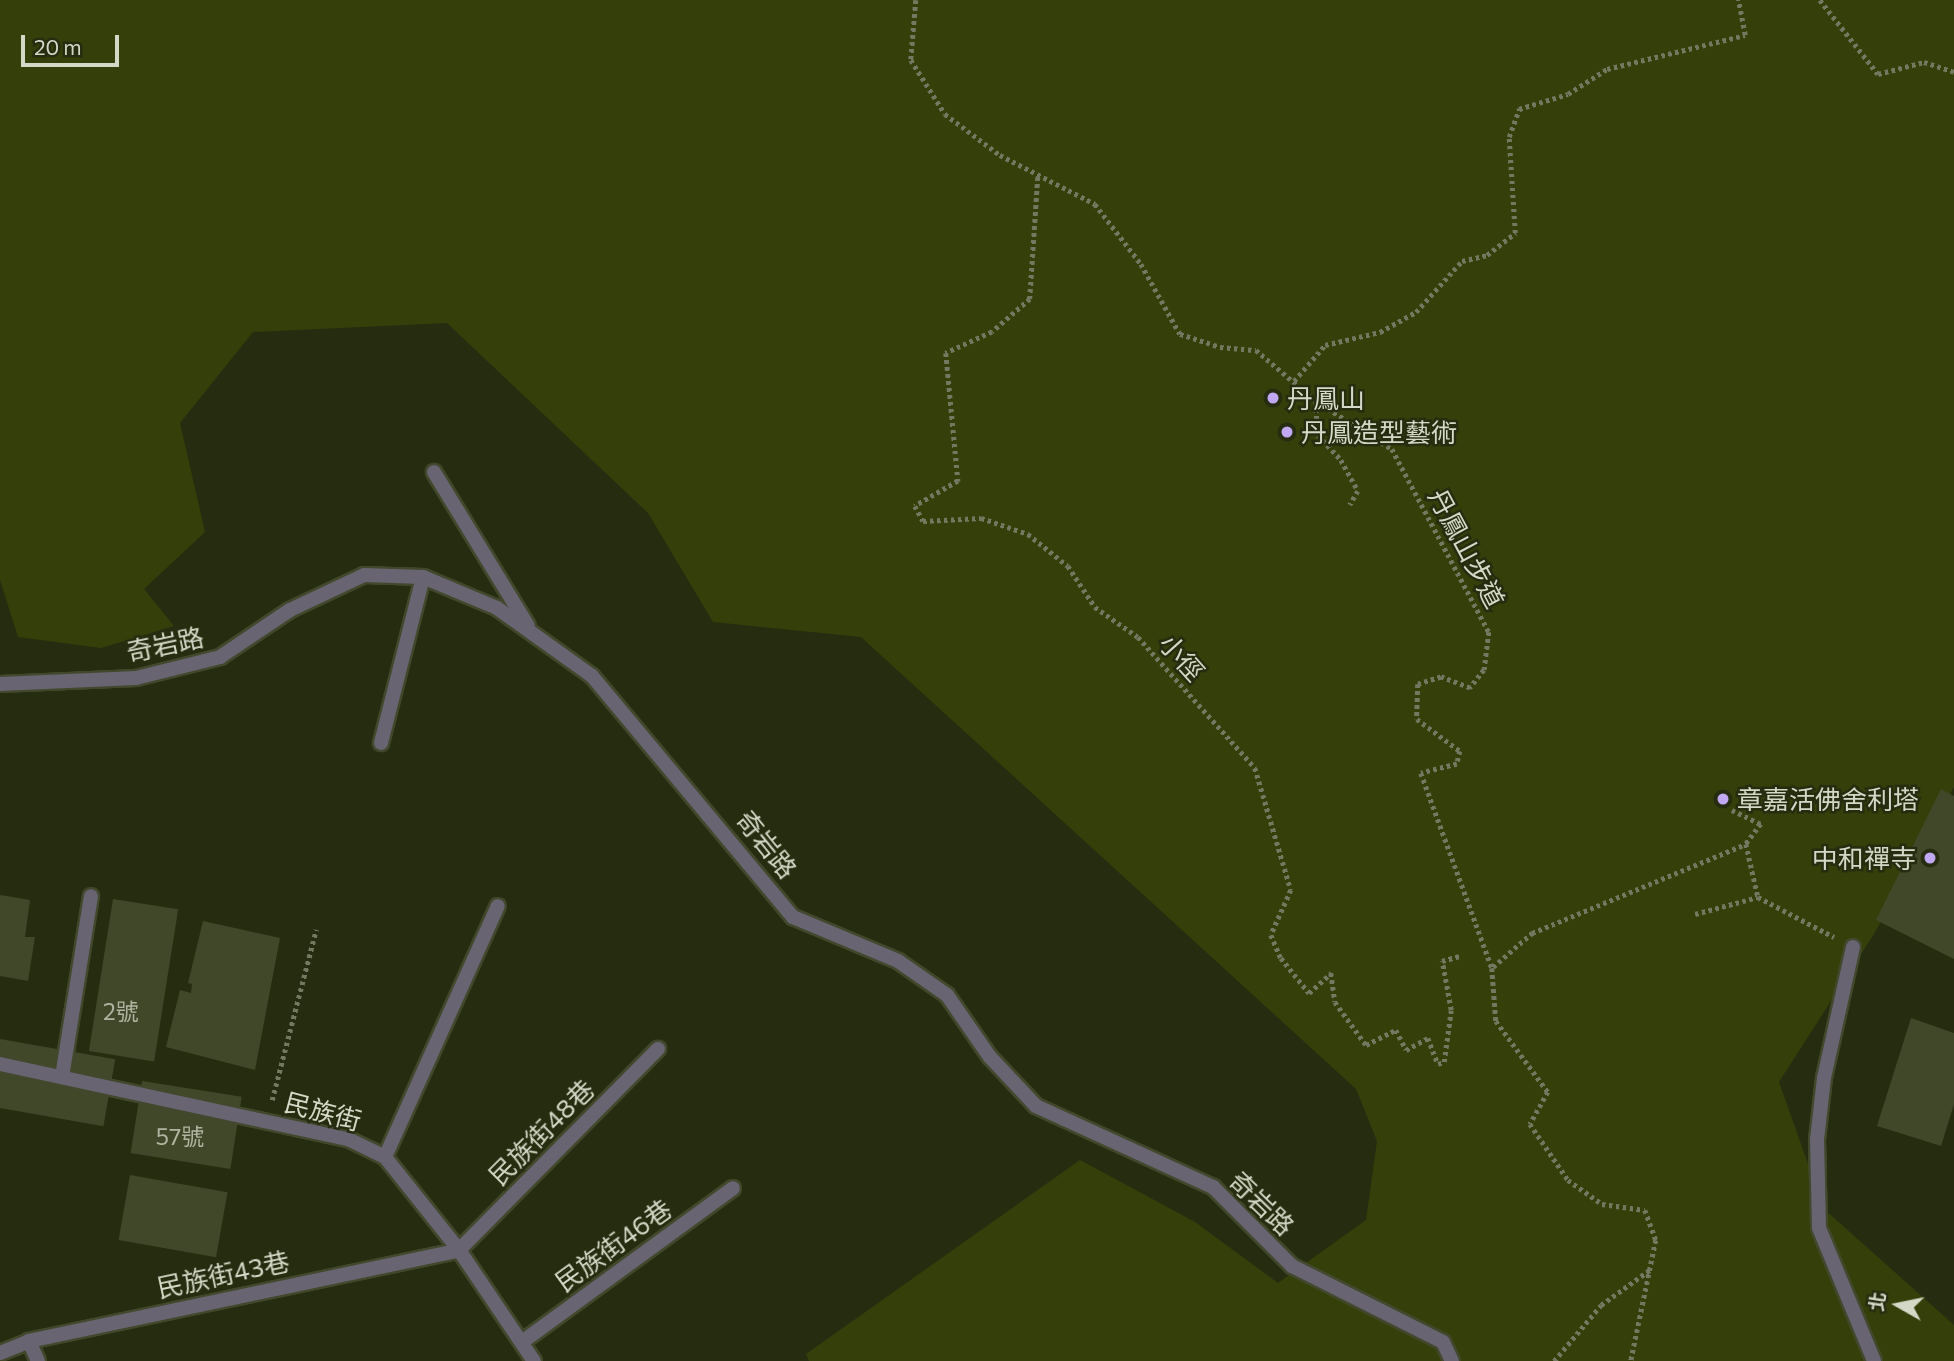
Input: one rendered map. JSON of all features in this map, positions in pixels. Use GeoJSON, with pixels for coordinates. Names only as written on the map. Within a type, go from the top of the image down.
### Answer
{"type":"FeatureCollection","features":[{"type":"Feature","properties":{"kind":"lane"},"geometry":{"type":"LineString","coordinates":[[434,472],[533,633]]}},
{"type":"Feature","properties":{"kind":"lane","name":"奇岩路"},"geometry":{"type":"LineString","coordinates":[[0,684],[136,678],[220,657],[290,610],[364,575],[423,577],[497,608],[592,676],[793,917],[898,961],[947,995],[990,1057],[1036,1106],[1213,1187],[1292,1266],[1443,1342],[1452,1361]]}},
{"type":"Feature","properties":{"kind":"lane"},"geometry":{"type":"LineString","coordinates":[[381,743],[423,577]]}},
{"type":"Feature","properties":{"kind":"lane"},"geometry":{"type":"LineString","coordinates":[[62,1077],[91,897]]}},
{"type":"Feature","properties":{"kind":"lane"},"geometry":{"type":"LineString","coordinates":[[385,1157],[498,906]]}},
{"type":"Feature","properties":{"kind":"lane"},"geometry":{"type":"LineString","coordinates":[[1853,947],[1824,1078],[1817,1139],[1819,1228],[1874,1361]]}},
{"type":"Feature","properties":{"kind":"lane","name":"民族街48巷"},"geometry":{"type":"LineString","coordinates":[[459,1250],[658,1049]]}},
{"type":"Feature","properties":{"kind":"lane","name":"民族街"},"geometry":{"type":"LineString","coordinates":[[0,1064],[348,1139],[385,1157],[459,1250],[534,1361]]}},
{"type":"Feature","properties":{"kind":"lane","name":"民族街46巷"},"geometry":{"type":"LineString","coordinates":[[522,1342],[733,1188]]}},
{"type":"Feature","properties":{"kind":"lane","name":"民族街43巷"},"geometry":{"type":"LineString","coordinates":[[0,1353],[29,1341],[459,1250]]}},
{"type":"Feature","properties":{"kind":"lane"},"geometry":{"type":"LineString","coordinates":[[29,1341],[38,1361]]}},
{"type":"Feature","properties":{"kind":"path","name":"丹鳳山步道"},"geometry":{"type":"LineString","coordinates":[[916,0],[911,60],[945,114],[1038,177],[1095,204],[1141,264],[1180,334],[1220,347],[1256,349],[1315,401],[1392,449],[1489,632],[1484,670],[1470,688],[1441,677],[1418,684],[1417,719],[1460,751],[1457,764],[1421,773],[1492,968],[1496,1021],[1548,1091],[1530,1124],[1568,1180],[1602,1204],[1645,1210],[1656,1240],[1631,1361]]}},
{"type":"Feature","properties":{"kind":"path"},"geometry":{"type":"LineString","coordinates":[[1294,382],[1325,345],[1380,332],[1416,312],[1462,261],[1488,255],[1515,233],[1509,137],[1519,109],[1569,94],[1607,69],[1745,36],[1738,0]]}},
{"type":"Feature","properties":{"kind":"path"},"geometry":{"type":"LineString","coordinates":[[1820,0],[1878,74],[1924,62],[1954,72]]}},
{"type":"Feature","properties":{"kind":"path","name":"小徑"},"geometry":{"type":"LineString","coordinates":[[1038,177],[1030,299],[992,332],[946,353],[958,481],[915,506],[923,521],[981,519],[1028,534],[1068,566],[1095,607],[1138,636],[1255,768],[1292,890],[1271,934],[1281,958],[1309,993],[1331,973],[1335,1002],[1366,1045],[1396,1030],[1406,1050],[1428,1038],[1438,1064],[1444,1062],[1451,1010],[1442,961],[1460,956]]}},
{"type":"Feature","properties":{"kind":"path"},"geometry":{"type":"LineString","coordinates":[[1315,401],[1318,435],[1341,460],[1359,491],[1350,505]]}},
{"type":"Feature","properties":{"kind":"path"},"geometry":{"type":"LineString","coordinates":[[1492,968],[1532,933],[1746,844],[1761,824],[1732,810]]}},
{"type":"Feature","properties":{"kind":"path"},"geometry":{"type":"LineString","coordinates":[[1746,844],[1758,897]]}},
{"type":"Feature","properties":{"kind":"path"},"geometry":{"type":"LineString","coordinates":[[1695,914],[1758,897],[1853,947]]}},
{"type":"Feature","properties":{"kind":"path"},"geometry":{"type":"LineString","coordinates":[[267,1121],[316,929]]}},
{"type":"Feature","properties":{"kind":"path"},"geometry":{"type":"LineString","coordinates":[[1553,1361],[1601,1305],[1652,1269]]}},
{"type":"Feature","properties":{"kind":"green space"},"geometry":{"type":"Polygon","coordinates":[[[0,0],[1954,0],[1954,787],[1874,934],[1779,1082],[1824,1209],[1954,1325],[1954,1361],[809,1361],[806,1354],[1080,1160],[1195,1222],[1278,1283],[1366,1220],[1377,1141],[1356,1089],[861,637],[713,622],[648,513],[447,323],[253,332],[180,423],[205,532],[144,589],[174,626],[101,648],[18,637],[0,580],[0,0]]]}},
{"type":"Feature","properties":{"kind":"building","name":"中和禪寺"},"geometry":{"type":"Polygon","coordinates":[[[1941,789],[1954,796],[1954,959],[1876,920],[1941,789]]]}},
{"type":"Feature","properties":{"kind":"building"},"geometry":{"type":"Polygon","coordinates":[[[0,895],[30,900],[25,937],[35,937],[28,981],[0,976],[0,895]]]}},
{"type":"Feature","properties":{"kind":"building"},"geometry":{"type":"Polygon","coordinates":[[[113,899],[178,909],[154,1061],[89,1051],[113,899]]]}},
{"type":"Feature","properties":{"kind":"building"},"geometry":{"type":"Polygon","coordinates":[[[203,921],[280,938],[255,1070],[166,1047],[180,990],[191,993],[192,984],[188,983],[203,921]]]}},
{"type":"Feature","properties":{"kind":"building"},"geometry":{"type":"Polygon","coordinates":[[[1911,1018],[1954,1033],[1954,1104],[1941,1146],[1877,1126],[1911,1018]]]}},
{"type":"Feature","properties":{"kind":"building"},"geometry":{"type":"Polygon","coordinates":[[[0,1039],[115,1059],[103,1126],[0,1108],[0,1039]]]}},
{"type":"Feature","properties":{"kind":"building"},"geometry":{"type":"Polygon","coordinates":[[[142,1081],[242,1097],[230,1169],[131,1153],[142,1081]]]}},
{"type":"Feature","properties":{"kind":"building"},"geometry":{"type":"Polygon","coordinates":[[[130,1175],[227,1192],[216,1257],[119,1240],[130,1175]]]}},
{"type":"Feature","properties":{"kind":"place","name":"丹鳳山"},"geometry":{"type":"Point","coordinates":[1273,398]}},
{"type":"Feature","properties":{"kind":"place","name":"丹鳳造型藝術"},"geometry":{"type":"Point","coordinates":[1287,432]}},
{"type":"Feature","properties":{"kind":"place","name":"章嘉活佛舍利塔"},"geometry":{"type":"Point","coordinates":[1723,799]}},
{"type":"Feature","properties":{"kind":"place","name":"中和禪寺"},"geometry":{"type":"Point","coordinates":[1930,858]}}]}
